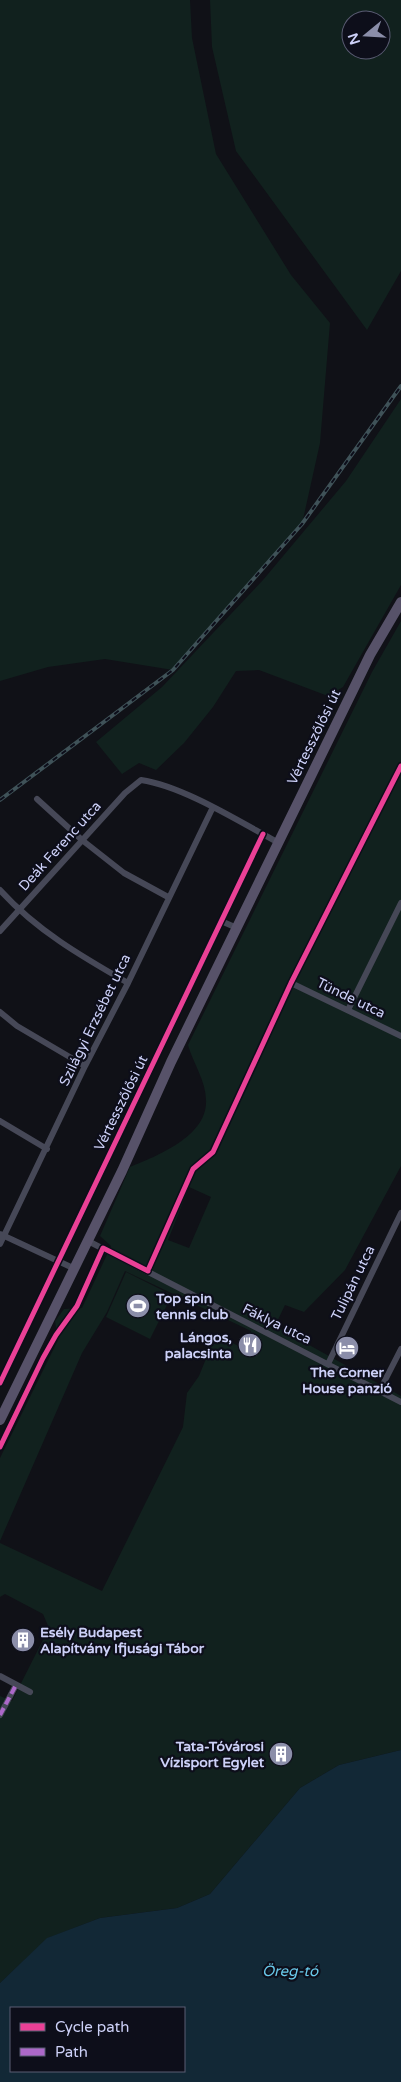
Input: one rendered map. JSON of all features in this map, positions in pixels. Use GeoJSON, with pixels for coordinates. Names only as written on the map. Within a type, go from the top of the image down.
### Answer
{"type":"FeatureCollection","features":[{"type":"Feature","properties":{"kind":"main road","name":"Vértesszőlősi út"},"geometry":{"type":"LineString","coordinates":[[0,1420],[88,1241],[171,1062],[370,655],[401,602]]}},
{"type":"Feature","properties":{"kind":"street","name":"Deák Ferenc utca"},"geometry":{"type":"LineString","coordinates":[[0,931],[82,840],[140,780],[157,782],[213,807]]}},
{"type":"Feature","properties":{"kind":"street"},"geometry":{"type":"LineString","coordinates":[[37,799],[82,840],[124,873],[168,897]]}},
{"type":"Feature","properties":{"kind":"street"},"geometry":{"type":"LineString","coordinates":[[213,807],[279,843]]}},
{"type":"Feature","properties":{"kind":"street","name":"Szilágyi Erzsébet utca"},"geometry":{"type":"LineString","coordinates":[[0,1244],[2,1235],[128,983],[213,807]]}},
{"type":"Feature","properties":{"kind":"street","name":"Vértesszőlősi út"},"geometry":{"type":"LineString","coordinates":[[0,1383],[263,834]]}},
{"type":"Feature","properties":{"kind":"street"},"geometry":{"type":"LineString","coordinates":[[0,890],[19,911],[72,951],[128,983]]}},
{"type":"Feature","properties":{"kind":"street"},"geometry":{"type":"LineString","coordinates":[[348,1010],[401,902]]}},
{"type":"Feature","properties":{"kind":"street"},"geometry":{"type":"LineString","coordinates":[[221,921],[237,928]]}},
{"type":"Feature","properties":{"kind":"street","name":"Tünde utca"},"geometry":{"type":"LineString","coordinates":[[291,983],[401,1036]]}},
{"type":"Feature","properties":{"kind":"street"},"geometry":{"type":"LineString","coordinates":[[0,1012],[17,1026],[85,1066]]}},
{"type":"Feature","properties":{"kind":"street"},"geometry":{"type":"LineString","coordinates":[[0,1122],[46,1149]]}},
{"type":"Feature","properties":{"kind":"street","name":"Tulipán utca"},"geometry":{"type":"LineString","coordinates":[[328,1364],[401,1213]]}},
{"type":"Feature","properties":{"kind":"street"},"geometry":{"type":"LineString","coordinates":[[2,1235],[74,1268]]}},
{"type":"Feature","properties":{"kind":"street","name":"Fáklya utca"},"geometry":{"type":"LineString","coordinates":[[88,1241],[401,1402]]}},
{"type":"Feature","properties":{"kind":"street"},"geometry":{"type":"LineString","coordinates":[[379,1392],[401,1349]]}},
{"type":"Feature","properties":{"kind":"street"},"geometry":{"type":"LineString","coordinates":[[0,1676],[30,1692]]}},
{"type":"Feature","properties":{"kind":"street"},"geometry":{"type":"LineString","coordinates":[[0,1715],[16,1685]]}},
{"type":"Feature","properties":{"kind":"shaded area"},"geometry":{"type":"Polygon","coordinates":[[[0,0],[190,0],[192,38],[216,154],[291,275],[330,323],[320,443],[302,524],[173,670],[105,659],[48,667],[0,681],[0,0]]]}},
{"type":"Feature","properties":{"kind":"shaded area"},"geometry":{"type":"Polygon","coordinates":[[[210,0],[401,0],[401,271],[367,330],[236,151],[212,47],[210,0]]]}},
{"type":"Feature","properties":{"kind":"shaded area"},"geometry":{"type":"Polygon","coordinates":[[[401,399],[401,585],[343,687],[328,696],[259,670],[236,671],[213,707],[184,743],[156,770],[139,763],[122,774],[96,742],[162,687],[263,580],[346,481],[401,399]]]}},
{"type":"Feature","properties":{"kind":"shaded area"},"geometry":{"type":"Polygon","coordinates":[[[401,621],[401,1166],[345,1270],[304,1312],[285,1305],[275,1326],[401,1396],[401,1750],[339,1765],[300,1788],[210,1894],[177,1908],[100,1918],[48,1938],[0,1983],[0,1696],[12,1701],[49,1628],[43,1614],[5,1594],[0,1597],[0,1543],[102,1591],[183,1427],[187,1393],[199,1376],[216,1334],[242,1348],[251,1331],[125,1271],[107,1312],[82,1353],[0,1541],[0,1458],[58,1340],[55,1321],[64,1309],[82,1308],[111,1246],[100,1236],[130,1167],[154,1157],[179,1143],[199,1124],[204,1113],[206,1100],[202,1079],[188,1045],[372,672],[401,621]],[[189,1187],[168,1240],[189,1248],[211,1197],[189,1187]]]}},
{"type":"Feature","properties":{"kind":"shaded area","name":"Top spin tennis club"},"geometry":{"type":"Polygon","coordinates":[[[126,1272],[172,1295],[150,1339],[106,1317],[126,1272]]]}},
{"type":"Feature","properties":{"kind":"water","name":"Öreg-tó"},"geometry":{"type":"Polygon","coordinates":[[[401,1750],[401,2082],[0,2082],[0,1983],[47,1938],[100,1918],[177,1908],[210,1894],[300,1788],[339,1765],[401,1750]]]}},
{"type":"Feature","properties":{"kind":"railway"},"geometry":{"type":"LineString","coordinates":[[0,800],[173,670],[302,524],[401,386]]}},
{"type":"Feature","properties":{"kind":"marked path"},"geometry":{"type":"LineString","coordinates":[[0,1715],[16,1685]]}},
{"type":"Feature","properties":{"kind":"cycle path"},"geometry":{"type":"LineString","coordinates":[[149,1268],[193,1169],[213,1152],[291,983],[401,766]]}},
{"type":"Feature","properties":{"kind":"cycle path"},"geometry":{"type":"LineString","coordinates":[[0,1383],[263,834]]}},
{"type":"Feature","properties":{"kind":"cycle path"},"geometry":{"type":"LineString","coordinates":[[0,1447],[43,1358],[56,1335],[77,1306],[103,1248],[148,1271]]}},
{"type":"Feature","properties":{"kind":"place","name":"Top spin tennis club"},"geometry":{"type":"Point","coordinates":[138,1306]}},
{"type":"Feature","properties":{"kind":"place","name":"Lángos, palacsinta"},"geometry":{"type":"Point","coordinates":[250,1345]}},
{"type":"Feature","properties":{"kind":"place","name":"The Corner House panzió"},"geometry":{"type":"Point","coordinates":[347,1348]}},
{"type":"Feature","properties":{"kind":"place","name":"Esély Budapest Alapítvány Ifjusági Tábor"},"geometry":{"type":"Point","coordinates":[23,1640]}},
{"type":"Feature","properties":{"kind":"place","name":"Tata-Tóvárosi Vízisport Egylet"},"geometry":{"type":"Point","coordinates":[281,1754]}}]}
